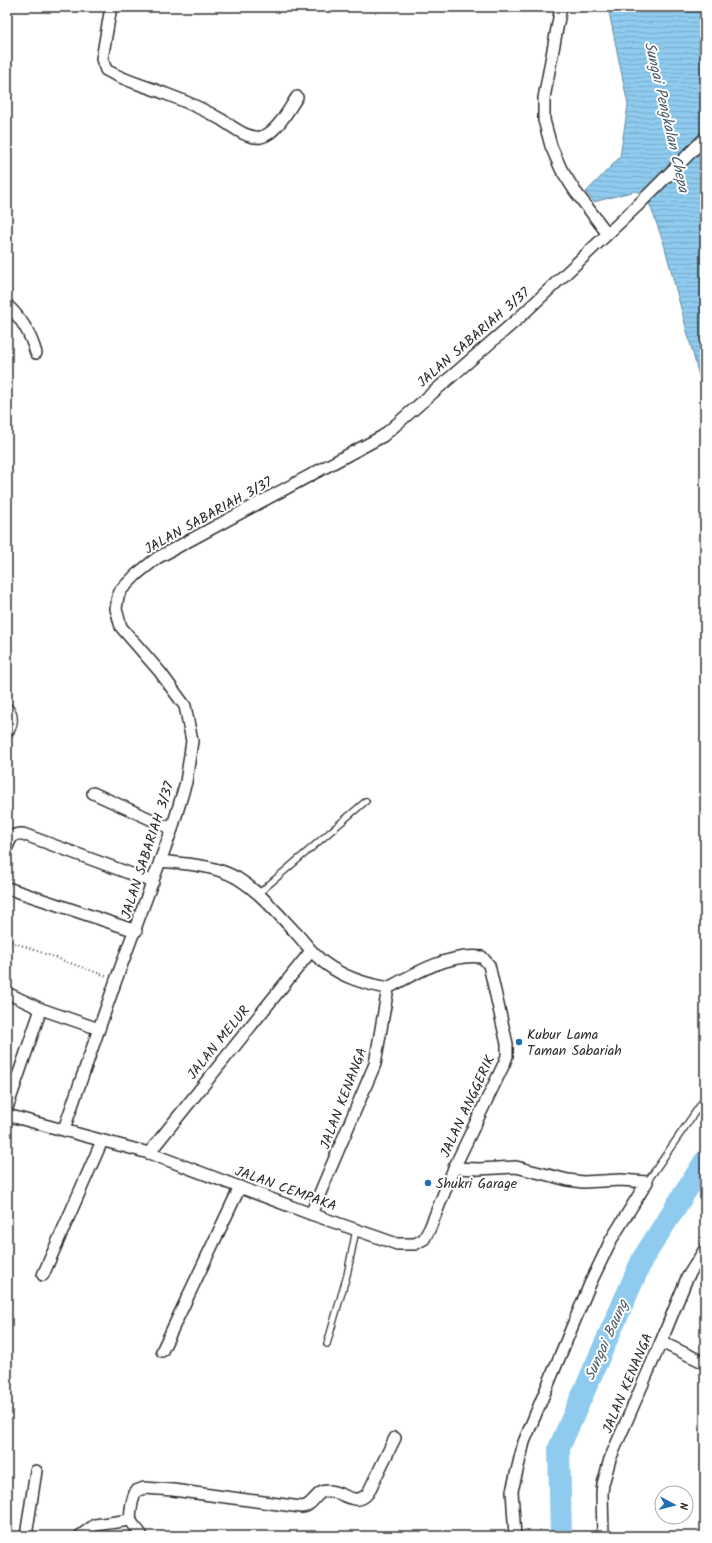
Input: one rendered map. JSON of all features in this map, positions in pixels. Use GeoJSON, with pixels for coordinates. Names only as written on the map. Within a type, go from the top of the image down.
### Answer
{"type":"FeatureCollection","features":[{"type":"Feature","properties":{"kind":"street"},"geometry":{"type":"LineString","coordinates":[[111,7],[102,59],[106,70],[119,77],[167,95],[221,120],[250,136],[261,137],[272,131],[283,119],[297,97]]}},
{"type":"Feature","properties":{"kind":"street"},"geometry":{"type":"LineString","coordinates":[[561,7],[544,98],[544,120],[551,146],[561,169],[587,208],[607,234]]}},
{"type":"Feature","properties":{"kind":"street","name":"JALAN SABARIAH 3/37"},"geometry":{"type":"LineString","coordinates":[[64,1130],[116,980],[136,931],[172,829],[186,782],[192,741],[185,706],[160,672],[121,627],[116,609],[118,596],[121,590],[137,574],[157,558],[383,436],[520,317],[636,207],[705,138]]}},
{"type":"Feature","properties":{"kind":"street"},"geometry":{"type":"LineString","coordinates":[[7,305],[22,320],[31,336],[36,353]]}},
{"type":"Feature","properties":{"kind":"street"},"geometry":{"type":"LineString","coordinates":[[93,793],[172,829]]}},
{"type":"Feature","properties":{"kind":"street"},"geometry":{"type":"LineString","coordinates":[[7,847],[12,836],[16,833],[23,834],[153,882]]}},
{"type":"Feature","properties":{"kind":"street"},"geometry":{"type":"LineString","coordinates":[[160,861],[209,867],[236,878],[259,893],[311,951],[325,964],[362,983],[388,988]]}},
{"type":"Feature","properties":{"kind":"street"},"geometry":{"type":"LineString","coordinates":[[7,888],[136,931]]}},
{"type":"Feature","properties":{"kind":"street","name":"JALAN MELUR"},"geometry":{"type":"LineString","coordinates":[[149,1153],[311,951]]}},
{"type":"Feature","properties":{"kind":"street","name":"JALAN ANGGERIK"},"geometry":{"type":"LineString","coordinates":[[388,988],[428,967],[462,957],[482,957],[489,965],[507,1044],[507,1056],[454,1168],[430,1228],[424,1239],[415,1244]]}},
{"type":"Feature","properties":{"kind":"street","name":"JALAN KENANGA"},"geometry":{"type":"LineString","coordinates":[[311,1214],[375,1064],[388,988]]}},
{"type":"Feature","properties":{"kind":"street"},"geometry":{"type":"LineString","coordinates":[[7,993],[41,1009],[99,1029]]}},
{"type":"Feature","properties":{"kind":"street"},"geometry":{"type":"LineString","coordinates":[[7,1108],[41,1009]]}},
{"type":"Feature","properties":{"kind":"street","name":"JALAN CEMPAKA"},"geometry":{"type":"LineString","coordinates":[[7,1115],[149,1153],[356,1230],[397,1244],[415,1244]]}},
{"type":"Feature","properties":{"kind":"street"},"geometry":{"type":"LineString","coordinates":[[43,1275],[102,1141]]}},
{"type":"Feature","properties":{"kind":"street"},"geometry":{"type":"LineString","coordinates":[[454,1168],[479,1169],[516,1167],[568,1180],[583,1182],[621,1180],[647,1182],[611,1240],[590,1284],[524,1442],[512,1491],[515,1536]]}},
{"type":"Feature","properties":{"kind":"street"},"geometry":{"type":"LineString","coordinates":[[162,1351],[240,1187]]}},
{"type":"Feature","properties":{"kind":"street","name":"JALAN KENANGA"},"geometry":{"type":"LineString","coordinates":[[603,1536],[603,1489],[610,1460],[687,1278],[705,1249]]}},
{"type":"Feature","properties":{"kind":"street"},"geometry":{"type":"LineString","coordinates":[[661,1342],[705,1363]]}},
{"type":"Feature","properties":{"kind":"street"},"geometry":{"type":"LineString","coordinates":[[142,1536],[130,1520],[134,1495],[136,1491],[144,1488],[173,1490],[301,1507],[311,1504],[320,1493],[324,1491],[332,1491],[357,1500],[361,1499],[368,1493],[395,1438]]}},
{"type":"Feature","properties":{"kind":"street"},"geometry":{"type":"LineString","coordinates":[[26,1536],[36,1471]]}},
{"type":"Feature","properties":{"kind":"street"},"geometry":{"type":"LineString","coordinates":[[80,1536],[95,1525],[130,1520]]}},
{"type":"Feature","properties":{"kind":"lane"},"geometry":{"type":"LineString","coordinates":[[7,705],[10,707],[14,716],[14,726],[7,736]]}},
{"type":"Feature","properties":{"kind":"lane"},"geometry":{"type":"LineString","coordinates":[[259,893],[366,801]]}},
{"type":"Feature","properties":{"kind":"lane"},"geometry":{"type":"LineString","coordinates":[[647,1182],[705,1098]]}},
{"type":"Feature","properties":{"kind":"lane"},"geometry":{"type":"LineString","coordinates":[[327,1344],[347,1275],[356,1230]]}},
{"type":"Feature","properties":{"kind":"path"},"geometry":{"type":"LineString","coordinates":[[7,940],[116,980]]}},
{"type":"Feature","properties":{"kind":"water","name":"Sungai Pengkalan Chepa"},"geometry":{"type":"Polygon","coordinates":[[[608,7],[705,7],[705,399],[664,244],[646,194],[635,191],[594,202],[586,192],[620,157],[628,105],[608,7]]]}},
{"type":"Feature","properties":{"kind":"waterway","name":"Sungai Baung"},"geometry":{"type":"LineString","coordinates":[[561,1536],[559,1448],[643,1258],[705,1161]]}},
{"type":"Feature","properties":{"kind":"place","name":"Kubur Lama Taman Sabariah"},"geometry":{"type":"Point","coordinates":[519,1042]}},
{"type":"Feature","properties":{"kind":"place","name":"Shukri Garage"},"geometry":{"type":"Point","coordinates":[428,1183]}}]}
